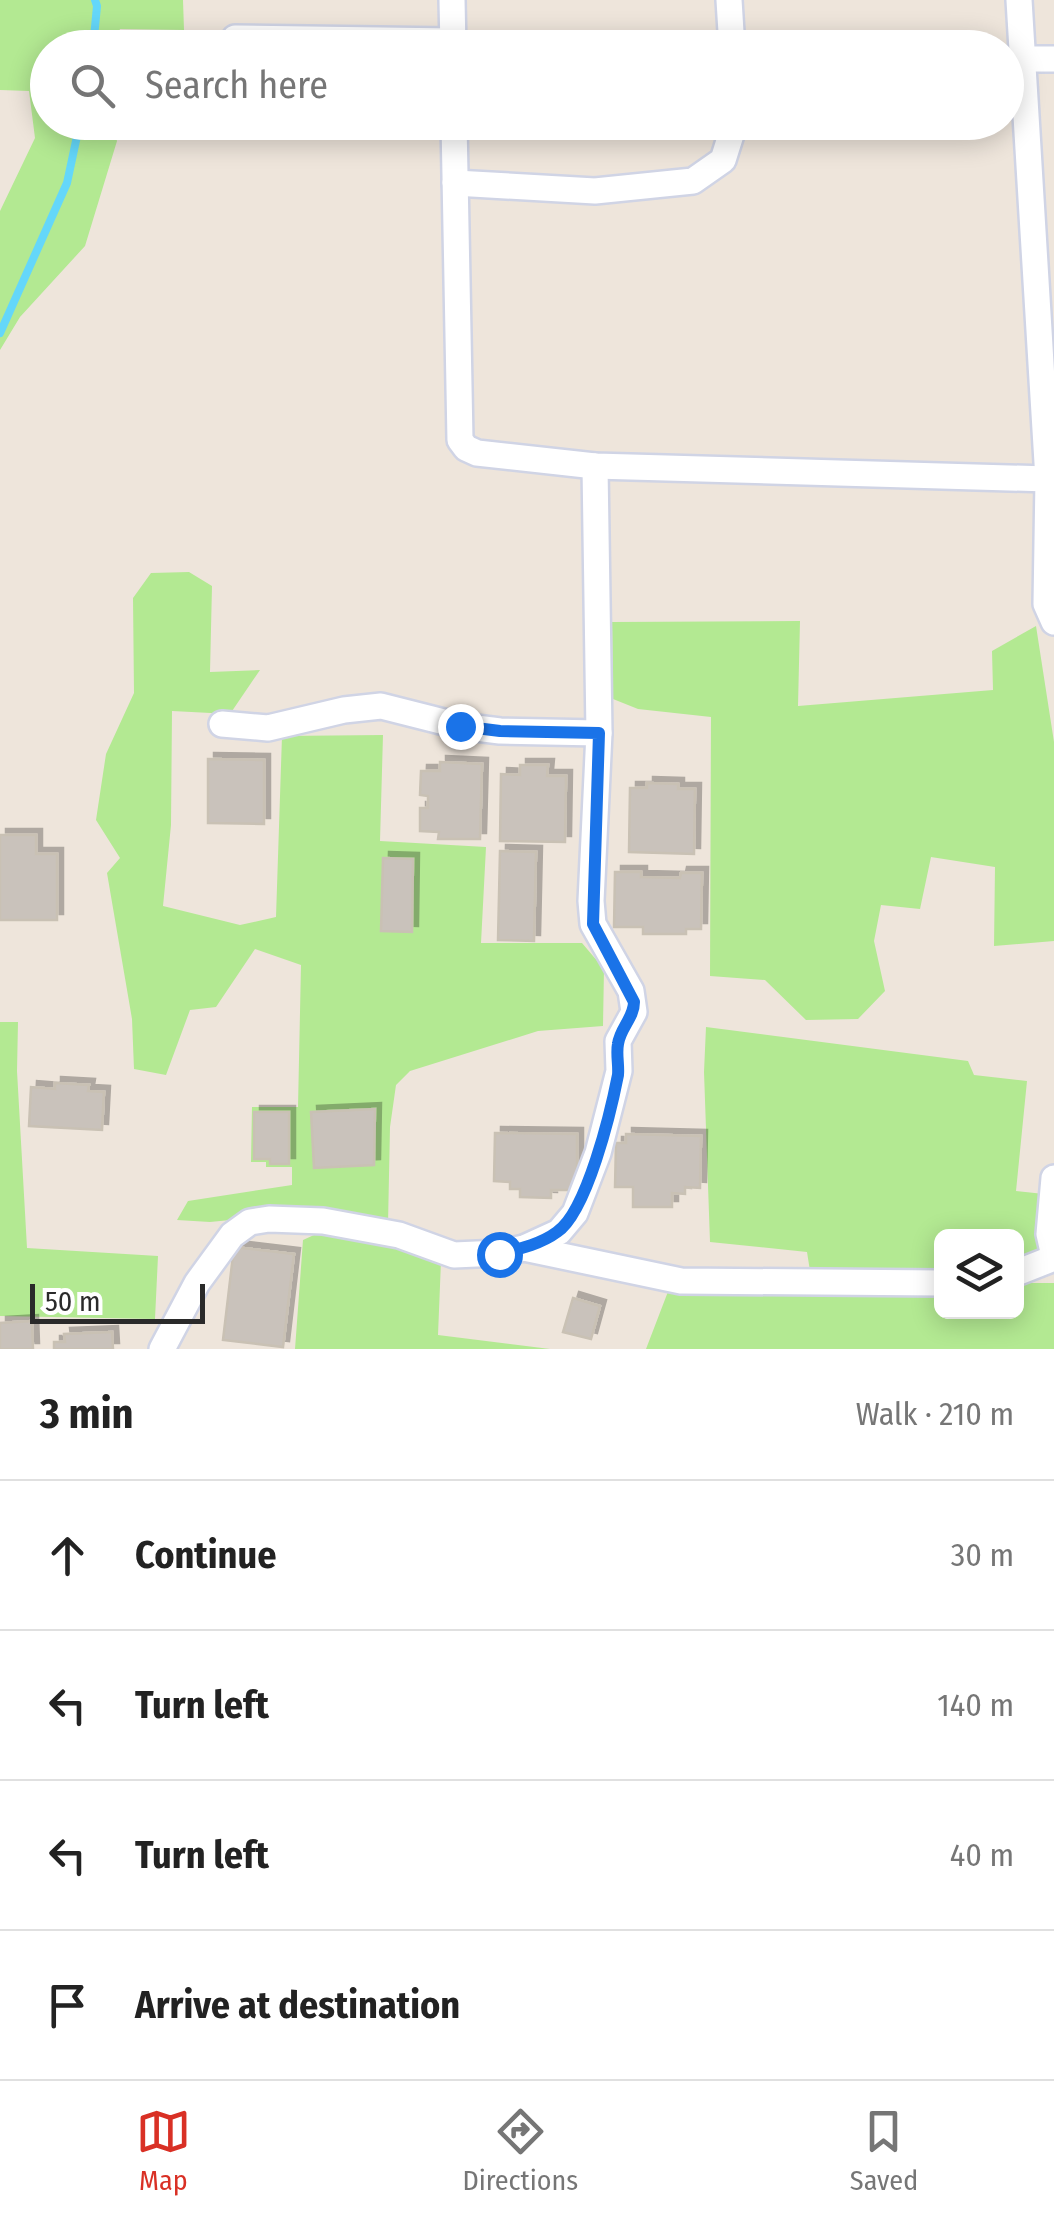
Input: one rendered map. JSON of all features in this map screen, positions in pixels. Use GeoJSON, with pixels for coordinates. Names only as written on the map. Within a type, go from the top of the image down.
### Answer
{"type":"FeatureCollection","features":[{"type":"Feature","properties":{"kind":"street"},"geometry":{"type":"LineString","coordinates":[[452,0],[453,30]]}},
{"type":"Feature","properties":{"kind":"street"},"geometry":{"type":"LineString","coordinates":[[729,0],[731,30]]}},
{"type":"Feature","properties":{"kind":"street"},"geometry":{"type":"LineString","coordinates":[[1019,0],[1022,30]]}},
{"type":"Feature","properties":{"kind":"street"},"geometry":{"type":"LineString","coordinates":[[1054,58],[1024,59],[1048,479],[1046,604],[1054,622]]}},
{"type":"Feature","properties":{"kind":"street"},"geometry":{"type":"LineString","coordinates":[[454,140],[460,440],[466,448],[477,453],[595,466],[1048,479]]}},
{"type":"Feature","properties":{"kind":"street"},"geometry":{"type":"LineString","coordinates":[[455,183],[596,190],[693,181],[723,160],[730,140]]}},
{"type":"Feature","properties":{"kind":"street"},"geometry":{"type":"LineString","coordinates":[[162,1349],[197,1283],[232,1234],[250,1222],[324,1221],[399,1234],[454,1254],[499,1254],[559,1232],[575,1213],[598,1152],[618,1072],[618,1041],[634,1012],[631,991],[593,924],[599,733],[595,466]]}},
{"type":"Feature","properties":{"kind":"street"},"geometry":{"type":"LineString","coordinates":[[222,724],[268,728],[344,710],[382,706],[460,726],[500,731],[599,733]]}},
{"type":"Feature","properties":{"kind":"street"},"geometry":{"type":"LineString","coordinates":[[1024,1270],[1054,1257],[1049,1234],[1054,1178]]}},
{"type":"Feature","properties":{"kind":"street"},"geometry":{"type":"LineString","coordinates":[[524,1248],[681,1280],[934,1282]]}},
{"type":"Feature","properties":{"kind":"green space"},"geometry":{"type":"Polygon","coordinates":[[[0,0],[183,0],[184,30],[30,30],[30,99],[29,91],[0,90],[0,0]]]}},
{"type":"Feature","properties":{"kind":"green space"},"geometry":{"type":"Polygon","coordinates":[[[34,140],[117,140],[85,246],[20,317],[0,350],[0,211],[34,140]]]}},
{"type":"Feature","properties":{"kind":"green space"},"geometry":{"type":"Polygon","coordinates":[[[189,572],[212,586],[210,672],[260,670],[230,714],[172,711],[171,825],[163,906],[240,925],[276,917],[282,736],[383,735],[380,841],[486,847],[481,943],[582,943],[604,969],[603,1026],[538,1031],[410,1071],[396,1085],[390,1127],[388,1224],[303,1213],[210,1222],[177,1220],[188,1201],[292,1185],[292,1167],[266,1167],[266,1162],[251,1162],[252,1107],[298,1107],[301,965],[255,949],[216,1007],[190,1010],[166,1075],[134,1069],[132,1019],[107,873],[120,858],[96,820],[106,754],[134,693],[133,598],[151,573],[189,572]]]}},
{"type":"Feature","properties":{"kind":"green space"},"geometry":{"type":"Polygon","coordinates":[[[800,621],[798,706],[993,690],[992,651],[1036,626],[1054,742],[1054,941],[994,946],[995,867],[931,857],[920,909],[881,905],[874,941],[885,991],[858,1019],[806,1020],[765,980],[710,976],[711,717],[638,709],[613,699],[612,622],[800,621]]]}},
{"type":"Feature","properties":{"kind":"green space"},"geometry":{"type":"Polygon","coordinates":[[[0,1022],[18,1022],[27,1248],[158,1256],[155,1319],[0,1316],[0,1022]]]}},
{"type":"Feature","properties":{"kind":"green space"},"geometry":{"type":"Polygon","coordinates":[[[706,1027],[968,1061],[974,1075],[1027,1081],[1016,1191],[1044,1194],[1037,1253],[1024,1260],[1024,1229],[934,1229],[934,1274],[810,1271],[807,1252],[710,1242],[706,1027]]]}},
{"type":"Feature","properties":{"kind":"green space"},"geometry":{"type":"Polygon","coordinates":[[[325,1230],[385,1240],[441,1261],[438,1335],[550,1349],[295,1349],[303,1240],[325,1230]]]}},
{"type":"Feature","properties":{"kind":"green space"},"geometry":{"type":"Polygon","coordinates":[[[1024,1283],[1054,1283],[1054,1349],[646,1349],[669,1289],[934,1284],[934,1319],[1024,1319],[1024,1283]]]}},
{"type":"Feature","properties":{"kind":"building"},"geometry":{"type":"Polygon","coordinates":[[[208,759],[264,760],[264,824],[208,823],[208,759]]]}},
{"type":"Feature","properties":{"kind":"building"},"geometry":{"type":"Polygon","coordinates":[[[440,762],[482,764],[480,839],[438,839],[439,832],[420,831],[420,808],[428,808],[428,796],[420,795],[421,771],[440,771],[440,762]]]}},
{"type":"Feature","properties":{"kind":"building"},"geometry":{"type":"Polygon","coordinates":[[[520,765],[548,765],[547,776],[566,776],[565,842],[500,841],[501,774],[520,775],[520,765]]]}},
{"type":"Feature","properties":{"kind":"building"},"geometry":{"type":"Polygon","coordinates":[[[647,783],[695,789],[694,854],[629,852],[630,788],[647,788],[647,783]]]}},
{"type":"Feature","properties":{"kind":"building"},"geometry":{"type":"Polygon","coordinates":[[[0,835],[36,835],[36,854],[57,854],[57,920],[0,920],[0,835]]]}},
{"type":"Feature","properties":{"kind":"building"},"geometry":{"type":"Polygon","coordinates":[[[500,851],[536,852],[534,941],[498,940],[500,851]]]}},
{"type":"Feature","properties":{"kind":"building"},"geometry":{"type":"Polygon","coordinates":[[[383,858],[413,859],[412,932],[381,931],[383,858]]]}},
{"type":"Feature","properties":{"kind":"building"},"geometry":{"type":"Polygon","coordinates":[[[615,872],[680,878],[681,873],[702,873],[701,929],[686,929],[686,934],[643,934],[643,927],[614,927],[615,872]]]}},
{"type":"Feature","properties":{"kind":"building"},"geometry":{"type":"Polygon","coordinates":[[[55,1083],[89,1085],[88,1091],[104,1092],[102,1130],[29,1126],[31,1087],[55,1089],[55,1083]]]}},
{"type":"Feature","properties":{"kind":"building"},"geometry":{"type":"Polygon","coordinates":[[[375,1109],[374,1165],[314,1168],[311,1112],[375,1109]]]}},
{"type":"Feature","properties":{"kind":"building"},"geometry":{"type":"Polygon","coordinates":[[[254,1112],[289,1112],[289,1164],[254,1159],[254,1112]]]}},
{"type":"Feature","properties":{"kind":"building"},"geometry":{"type":"Polygon","coordinates":[[[495,1133],[577,1134],[577,1190],[551,1190],[551,1198],[520,1197],[520,1189],[510,1189],[510,1182],[494,1181],[495,1133]]]}},
{"type":"Feature","properties":{"kind":"building"},"geometry":{"type":"Polygon","coordinates":[[[626,1134],[701,1136],[700,1188],[685,1187],[685,1194],[672,1193],[672,1207],[633,1207],[633,1187],[615,1187],[616,1143],[626,1143],[626,1134]]]}},
{"type":"Feature","properties":{"kind":"building"},"geometry":{"type":"Polygon","coordinates":[[[234,1247],[294,1254],[283,1347],[223,1340],[234,1247]]]}},
{"type":"Feature","properties":{"kind":"building"},"geometry":{"type":"Polygon","coordinates":[[[573,1298],[600,1306],[591,1339],[563,1332],[573,1298]]]}},
{"type":"Feature","properties":{"kind":"building"},"geometry":{"type":"Polygon","coordinates":[[[32,1321],[33,1349],[0,1349],[0,1323],[32,1321]]]}},
{"type":"Feature","properties":{"kind":"building"},"geometry":{"type":"Polygon","coordinates":[[[112,1332],[113,1349],[54,1349],[54,1342],[65,1342],[64,1334],[112,1332]]]}},
{"type":"Feature","properties":{"kind":"waterway"},"geometry":{"type":"LineString","coordinates":[[95,0],[95,30]]}},
{"type":"Feature","properties":{"kind":"waterway"},"geometry":{"type":"LineString","coordinates":[[0,333],[67,183],[76,140]]}},
{"type":"Feature","properties":{"kind":"route"},"geometry":{"type":"LineString","coordinates":[[460,726],[559,734],[599,733],[593,924],[634,1002],[634,1012],[618,1041],[618,1072],[598,1152],[575,1213],[559,1232],[499,1254]]}}]}
